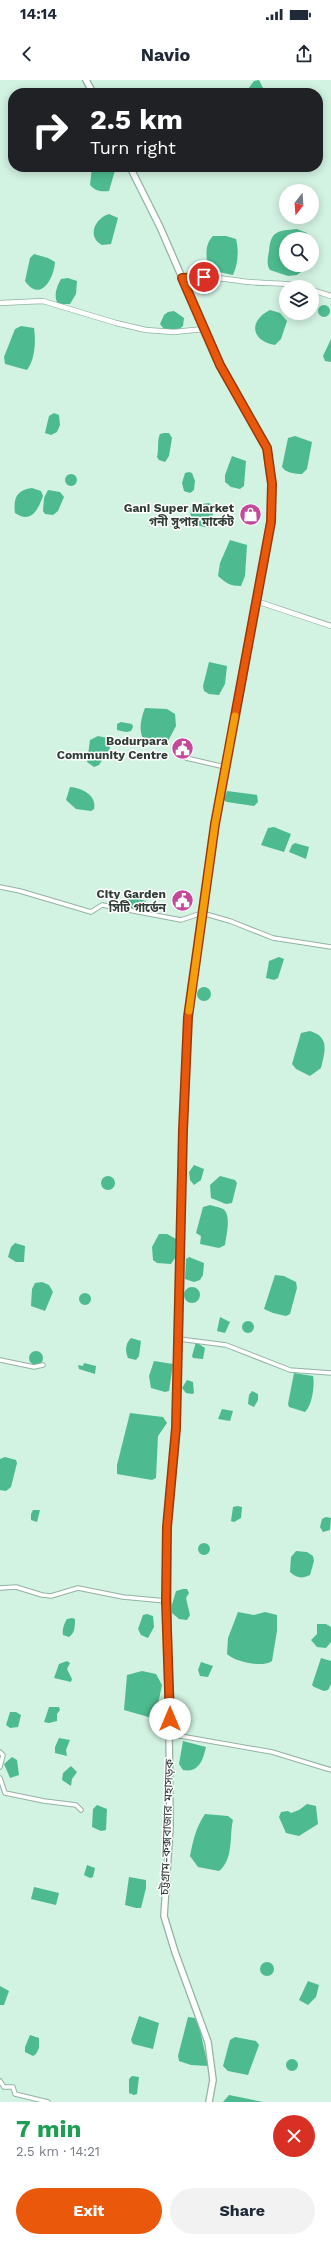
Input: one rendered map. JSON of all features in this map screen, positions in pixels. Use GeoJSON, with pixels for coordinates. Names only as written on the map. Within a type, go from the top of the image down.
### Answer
{"type":"FeatureCollection","features":[{"type":"Feature","properties":{"kind":"highway","name":"চট্টগ্রাম-কক্সবাজার মহাসড়ক"},"geometry":{"type":"LineString","coordinates":[[132,172],[160,227],[220,365],[267,448],[272,484],[271,522],[226,767],[202,913],[188,1017],[183,1130],[176,1428],[167,1527],[166,1601],[170,1676],[170,1826],[164,1916],[175,1952],[208,2042],[213,2075],[209,2102]]}},
{"type":"Feature","properties":{"kind":"street"},"geometry":{"type":"LineString","coordinates":[[182,278],[204,277],[279,283]]}},
{"type":"Feature","properties":{"kind":"street"},"geometry":{"type":"LineString","coordinates":[[319,292],[331,296]]}},
{"type":"Feature","properties":{"kind":"street"},"geometry":{"type":"LineString","coordinates":[[0,304],[43,301],[116,323],[146,330],[174,332],[204,329]]}},
{"type":"Feature","properties":{"kind":"street"},"geometry":{"type":"LineString","coordinates":[[256,602],[331,626]]}},
{"type":"Feature","properties":{"kind":"street"},"geometry":{"type":"LineString","coordinates":[[186,758],[226,767]]}},
{"type":"Feature","properties":{"kind":"street"},"geometry":{"type":"LineString","coordinates":[[0,887],[20,890],[91,912],[102,906],[181,920],[202,913],[273,938],[331,947]]}},
{"type":"Feature","properties":{"kind":"street"},"geometry":{"type":"LineString","coordinates":[[179,1339],[226,1345],[290,1370],[331,1373]]}},
{"type":"Feature","properties":{"kind":"street"},"geometry":{"type":"LineString","coordinates":[[0,1360],[34,1366],[43,1365]]}},
{"type":"Feature","properties":{"kind":"street"},"geometry":{"type":"LineString","coordinates":[[0,1588],[16,1586],[42,1595],[51,1596],[78,1588],[123,1597],[166,1601]]}},
{"type":"Feature","properties":{"kind":"street"},"geometry":{"type":"LineString","coordinates":[[170,1734],[272,1752],[331,1770]]}},
{"type":"Feature","properties":{"kind":"street"},"geometry":{"type":"LineString","coordinates":[[0,1752],[3,1755],[0,1767]]}},
{"type":"Feature","properties":{"kind":"street"},"geometry":{"type":"LineString","coordinates":[[0,1778],[5,1793],[44,1801],[76,1805],[81,1810]]}},
{"type":"Feature","properties":{"kind":"street"},"geometry":{"type":"LineString","coordinates":[[0,2081],[4,2087],[13,2087],[15,2094],[48,2102]]}},
{"type":"Feature","properties":{"kind":"shaded area"},"geometry":{"type":"Polygon","coordinates":[[[259,80],[263,88],[249,88],[254,81],[259,80]]]}},
{"type":"Feature","properties":{"kind":"shaded area"},"geometry":{"type":"Polygon","coordinates":[[[91,172],[115,172],[109,191],[98,191],[90,185],[91,172]]]}},
{"type":"Feature","properties":{"kind":"shaded area"},"geometry":{"type":"Polygon","coordinates":[[[109,214],[118,218],[111,244],[102,245],[97,242],[94,228],[99,220],[109,214]]]}},
{"type":"Feature","properties":{"kind":"shaded area"},"geometry":{"type":"Polygon","coordinates":[[[297,229],[304,232],[279,232],[279,272],[301,272],[297,275],[288,276],[270,270],[268,265],[270,244],[272,239],[274,235],[280,231],[297,229]]]}},
{"type":"Feature","properties":{"kind":"shaded area"},"geometry":{"type":"Polygon","coordinates":[[[213,236],[226,236],[236,239],[238,257],[233,275],[209,270],[207,262],[207,248],[210,239],[213,236]]]}},
{"type":"Feature","properties":{"kind":"shaded area"},"geometry":{"type":"Polygon","coordinates":[[[34,254],[48,258],[55,262],[49,281],[41,289],[36,290],[25,281],[30,258],[34,254]]]}},
{"type":"Feature","properties":{"kind":"shaded area"},"geometry":{"type":"Polygon","coordinates":[[[68,278],[77,281],[76,294],[70,304],[58,304],[56,291],[58,285],[61,279],[68,278]]]}},
{"type":"Feature","properties":{"kind":"shaded area"},"geometry":{"type":"Polygon","coordinates":[[[324,305],[330,311],[328,315],[324,317],[320,315],[320,307],[324,305]]]}},
{"type":"Feature","properties":{"kind":"shaded area"},"geometry":{"type":"Polygon","coordinates":[[[270,310],[279,313],[279,320],[287,321],[281,339],[275,345],[267,343],[261,339],[255,330],[258,320],[263,314],[270,310]]]}},
{"type":"Feature","properties":{"kind":"shaded area"},"geometry":{"type":"Polygon","coordinates":[[[174,311],[184,318],[183,326],[178,330],[164,329],[160,324],[164,315],[168,312],[174,311]]]}},
{"type":"Feature","properties":{"kind":"shaded area"},"geometry":{"type":"Polygon","coordinates":[[[21,326],[34,328],[34,350],[32,361],[27,370],[5,364],[4,357],[15,329],[21,326]]]}},
{"type":"Feature","properties":{"kind":"shaded area"},"geometry":{"type":"Polygon","coordinates":[[[331,339],[331,362],[325,361],[323,356],[331,339]]]}},
{"type":"Feature","properties":{"kind":"shaded area"},"geometry":{"type":"Polygon","coordinates":[[[54,413],[59,415],[60,425],[57,432],[51,435],[45,433],[49,416],[54,413]]]}},
{"type":"Feature","properties":{"kind":"shaded area"},"geometry":{"type":"Polygon","coordinates":[[[169,433],[172,438],[169,456],[165,462],[159,460],[157,457],[159,436],[160,434],[169,433]]]}},
{"type":"Feature","properties":{"kind":"shaded area"},"geometry":{"type":"Polygon","coordinates":[[[295,436],[312,442],[307,469],[302,474],[288,472],[282,467],[288,438],[295,436]]]}},
{"type":"Feature","properties":{"kind":"shaded area"},"geometry":{"type":"Polygon","coordinates":[[[232,456],[246,461],[244,486],[240,489],[231,487],[225,482],[225,475],[232,456]]]}},
{"type":"Feature","properties":{"kind":"shaded area"},"geometry":{"type":"Polygon","coordinates":[[[185,473],[192,473],[195,481],[194,490],[190,493],[184,491],[182,483],[185,473]]]}},
{"type":"Feature","properties":{"kind":"shaded area"},"geometry":{"type":"Polygon","coordinates":[[[69,474],[73,474],[77,480],[73,486],[69,486],[65,482],[65,478],[69,474]]]}},
{"type":"Feature","properties":{"kind":"shaded area"},"geometry":{"type":"Polygon","coordinates":[[[32,488],[41,491],[43,496],[36,510],[30,516],[25,517],[15,513],[17,496],[23,491],[32,488]]]}},
{"type":"Feature","properties":{"kind":"shaded area"},"geometry":{"type":"Polygon","coordinates":[[[48,490],[60,492],[64,497],[58,511],[53,515],[45,514],[43,511],[44,498],[48,490]]]}},
{"type":"Feature","properties":{"kind":"shaded area"},"geometry":{"type":"Polygon","coordinates":[[[209,503],[212,505],[213,514],[209,528],[192,524],[190,522],[191,507],[193,505],[209,503]]]}},
{"type":"Feature","properties":{"kind":"shaded area"},"geometry":{"type":"Polygon","coordinates":[[[230,540],[247,545],[245,576],[241,586],[228,584],[218,576],[220,563],[230,540]]]}},
{"type":"Feature","properties":{"kind":"shaded area"},"geometry":{"type":"Polygon","coordinates":[[[209,662],[227,666],[225,684],[219,695],[209,694],[204,691],[203,686],[209,662]]]}},
{"type":"Feature","properties":{"kind":"shaded area"},"geometry":{"type":"Polygon","coordinates":[[[145,708],[167,709],[175,714],[176,726],[167,743],[154,743],[144,740],[141,733],[141,724],[145,708]]]}},
{"type":"Feature","properties":{"kind":"shaded area"},"geometry":{"type":"Polygon","coordinates":[[[121,722],[132,724],[133,727],[131,731],[126,732],[117,730],[117,724],[121,722]]]}},
{"type":"Feature","properties":{"kind":"shaded area"},"geometry":{"type":"Polygon","coordinates":[[[98,736],[107,738],[110,748],[99,765],[94,767],[87,762],[90,740],[98,736]]]}},
{"type":"Feature","properties":{"kind":"shaded area"},"geometry":{"type":"Polygon","coordinates":[[[70,787],[88,793],[93,800],[94,809],[91,811],[76,809],[66,800],[70,787]]]}},
{"type":"Feature","properties":{"kind":"shaded area"},"geometry":{"type":"Polygon","coordinates":[[[227,791],[257,795],[258,802],[254,806],[227,802],[224,800],[227,791]]]}},
{"type":"Feature","properties":{"kind":"shaded area"},"geometry":{"type":"Polygon","coordinates":[[[274,827],[291,834],[284,852],[261,845],[268,828],[274,827]]]}},
{"type":"Feature","properties":{"kind":"shaded area"},"geometry":{"type":"Polygon","coordinates":[[[295,843],[309,847],[306,859],[289,852],[292,845],[295,843]]]}},
{"type":"Feature","properties":{"kind":"shaded area"},"geometry":{"type":"Polygon","coordinates":[[[129,896],[146,901],[139,911],[126,906],[126,900],[129,896]]]}},
{"type":"Feature","properties":{"kind":"shaded area"},"geometry":{"type":"Polygon","coordinates":[[[279,957],[284,959],[278,978],[274,980],[266,978],[269,961],[279,957]]]}},
{"type":"Feature","properties":{"kind":"shaded area"},"geometry":{"type":"Polygon","coordinates":[[[204,987],[209,989],[211,994],[209,999],[204,1001],[199,999],[197,994],[199,989],[204,987]]]}},
{"type":"Feature","properties":{"kind":"shaded area"},"geometry":{"type":"Polygon","coordinates":[[[310,1031],[321,1037],[325,1050],[321,1068],[310,1076],[296,1069],[292,1064],[301,1033],[310,1031]]]}},
{"type":"Feature","properties":{"kind":"shaded area"},"geometry":{"type":"Polygon","coordinates":[[[194,1165],[204,1169],[201,1180],[194,1185],[190,1180],[189,1172],[194,1165]]]}},
{"type":"Feature","properties":{"kind":"shaded area"},"geometry":{"type":"Polygon","coordinates":[[[108,1176],[113,1178],[115,1183],[113,1188],[108,1190],[103,1188],[101,1183],[103,1178],[108,1176]]]}},
{"type":"Feature","properties":{"kind":"shaded area"},"geometry":{"type":"Polygon","coordinates":[[[220,1176],[235,1180],[237,1183],[232,1203],[226,1204],[211,1198],[210,1185],[220,1176]]]}},
{"type":"Feature","properties":{"kind":"shaded area"},"geometry":{"type":"Polygon","coordinates":[[[210,1205],[223,1209],[227,1216],[228,1226],[225,1245],[219,1248],[200,1244],[201,1236],[196,1233],[203,1207],[210,1205]]]}},
{"type":"Feature","properties":{"kind":"shaded area"},"geometry":{"type":"Polygon","coordinates":[[[159,1234],[167,1234],[176,1239],[175,1258],[171,1264],[157,1263],[153,1260],[152,1247],[159,1234]]]}},
{"type":"Feature","properties":{"kind":"shaded area"},"geometry":{"type":"Polygon","coordinates":[[[15,1243],[25,1246],[24,1262],[16,1262],[8,1257],[11,1247],[15,1243]]]}},
{"type":"Feature","properties":{"kind":"shaded area"},"geometry":{"type":"Polygon","coordinates":[[[189,1257],[204,1263],[203,1275],[200,1280],[194,1282],[185,1279],[186,1259],[189,1257]]]}},
{"type":"Feature","properties":{"kind":"shaded area"},"geometry":{"type":"Polygon","coordinates":[[[275,1275],[284,1276],[296,1282],[297,1288],[290,1314],[286,1316],[264,1309],[275,1275]]]}},
{"type":"Feature","properties":{"kind":"shaded area"},"geometry":{"type":"Polygon","coordinates":[[[42,1282],[49,1285],[53,1292],[45,1311],[31,1306],[32,1289],[35,1283],[42,1282]]]}},
{"type":"Feature","properties":{"kind":"shaded area"},"geometry":{"type":"Polygon","coordinates":[[[192,1287],[198,1289],[200,1295],[198,1301],[192,1303],[186,1301],[184,1295],[186,1289],[192,1287]]]}},
{"type":"Feature","properties":{"kind":"shaded area"},"geometry":{"type":"Polygon","coordinates":[[[83,1293],[87,1293],[91,1299],[87,1305],[83,1305],[79,1301],[79,1297],[83,1293]]]}},
{"type":"Feature","properties":{"kind":"shaded area"},"geometry":{"type":"Polygon","coordinates":[[[220,1317],[230,1322],[225,1333],[217,1331],[220,1317]]]}},
{"type":"Feature","properties":{"kind":"shaded area"},"geometry":{"type":"Polygon","coordinates":[[[246,1321],[250,1321],[254,1327],[250,1333],[246,1333],[242,1329],[242,1325],[246,1321]]]}},
{"type":"Feature","properties":{"kind":"shaded area"},"geometry":{"type":"Polygon","coordinates":[[[131,1338],[141,1341],[139,1356],[136,1360],[128,1358],[126,1353],[127,1345],[131,1338]]]}},
{"type":"Feature","properties":{"kind":"shaded area"},"geometry":{"type":"Polygon","coordinates":[[[196,1342],[205,1348],[203,1359],[193,1358],[192,1356],[196,1342]]]}},
{"type":"Feature","properties":{"kind":"shaded area"},"geometry":{"type":"Polygon","coordinates":[[[36,1351],[41,1353],[43,1358],[41,1363],[36,1365],[31,1363],[29,1358],[31,1353],[36,1351]]]}},
{"type":"Feature","properties":{"kind":"shaded area"},"geometry":{"type":"Polygon","coordinates":[[[154,1361],[173,1364],[169,1391],[165,1392],[151,1388],[149,1376],[154,1361]]]}},
{"type":"Feature","properties":{"kind":"shaded area"},"geometry":{"type":"Polygon","coordinates":[[[84,1363],[96,1366],[95,1374],[79,1369],[78,1365],[83,1366],[84,1363]]]}},
{"type":"Feature","properties":{"kind":"shaded area"},"geometry":{"type":"Polygon","coordinates":[[[294,1373],[313,1376],[314,1385],[312,1395],[305,1412],[289,1407],[288,1404],[294,1373]]]}},
{"type":"Feature","properties":{"kind":"shaded area"},"geometry":{"type":"Polygon","coordinates":[[[187,1380],[193,1382],[194,1393],[192,1394],[186,1393],[182,1388],[187,1380]]]}},
{"type":"Feature","properties":{"kind":"shaded area"},"geometry":{"type":"Polygon","coordinates":[[[252,1391],[258,1394],[258,1400],[254,1407],[248,1404],[249,1395],[252,1391]]]}},
{"type":"Feature","properties":{"kind":"shaded area"},"geometry":{"type":"Polygon","coordinates":[[[222,1409],[233,1411],[230,1421],[218,1419],[222,1409]]]}},
{"type":"Feature","properties":{"kind":"shaded area"},"geometry":{"type":"Polygon","coordinates":[[[130,1413],[163,1417],[167,1423],[158,1436],[156,1478],[152,1480],[117,1474],[117,1465],[130,1413]]]}},
{"type":"Feature","properties":{"kind":"shaded area"},"geometry":{"type":"Polygon","coordinates":[[[5,1457],[16,1460],[17,1463],[11,1487],[6,1491],[0,1490],[0,1459],[5,1457]]]}},
{"type":"Feature","properties":{"kind":"shaded area"},"geometry":{"type":"Polygon","coordinates":[[[233,1507],[242,1507],[241,1518],[234,1522],[231,1521],[233,1507]]]}},
{"type":"Feature","properties":{"kind":"shaded area"},"geometry":{"type":"Polygon","coordinates":[[[33,1510],[40,1510],[37,1522],[31,1520],[33,1510]]]}},
{"type":"Feature","properties":{"kind":"shaded area"},"geometry":{"type":"Polygon","coordinates":[[[326,1517],[331,1518],[330,1530],[323,1532],[320,1527],[322,1519],[326,1517]]]}},
{"type":"Feature","properties":{"kind":"shaded area"},"geometry":{"type":"Polygon","coordinates":[[[206,1543],[209,1544],[209,1554],[202,1555],[199,1554],[198,1547],[199,1544],[206,1543]]]}},
{"type":"Feature","properties":{"kind":"shaded area"},"geometry":{"type":"Polygon","coordinates":[[[296,1551],[307,1552],[313,1556],[314,1561],[310,1575],[299,1577],[290,1572],[291,1557],[296,1551]]]}},
{"type":"Feature","properties":{"kind":"shaded area"},"geometry":{"type":"Polygon","coordinates":[[[187,1589],[189,1593],[186,1598],[190,1615],[187,1620],[179,1619],[172,1613],[171,1608],[176,1591],[187,1589]]]}},
{"type":"Feature","properties":{"kind":"shaded area"},"geometry":{"type":"Polygon","coordinates":[[[238,1612],[254,1615],[265,1612],[277,1615],[277,1631],[272,1661],[262,1664],[242,1662],[227,1654],[228,1638],[238,1612]]]}},
{"type":"Feature","properties":{"kind":"shaded area"},"geometry":{"type":"Polygon","coordinates":[[[147,1614],[153,1616],[154,1627],[148,1638],[141,1635],[138,1629],[143,1615],[147,1614]]]}},
{"type":"Feature","properties":{"kind":"shaded area"},"geometry":{"type":"Polygon","coordinates":[[[67,1619],[75,1619],[74,1631],[69,1637],[63,1635],[64,1625],[67,1619]]]}},
{"type":"Feature","properties":{"kind":"shaded area"},"geometry":{"type":"Polygon","coordinates":[[[317,1624],[326,1624],[331,1627],[331,1642],[326,1648],[317,1647],[311,1640],[317,1634],[317,1624]]]}},
{"type":"Feature","properties":{"kind":"shaded area"},"geometry":{"type":"Polygon","coordinates":[[[321,1658],[331,1661],[331,1684],[328,1690],[324,1691],[312,1685],[321,1658]]]}},
{"type":"Feature","properties":{"kind":"shaded area"},"geometry":{"type":"Polygon","coordinates":[[[67,1661],[70,1663],[67,1669],[72,1679],[71,1682],[54,1678],[59,1664],[67,1661]]]}},
{"type":"Feature","properties":{"kind":"shaded area"},"geometry":{"type":"Polygon","coordinates":[[[201,1662],[213,1666],[208,1677],[200,1676],[198,1670],[201,1662]]]}},
{"type":"Feature","properties":{"kind":"shaded area"},"geometry":{"type":"Polygon","coordinates":[[[142,1671],[156,1674],[162,1685],[157,1709],[152,1718],[124,1710],[127,1675],[142,1671]]]}},
{"type":"Feature","properties":{"kind":"shaded area"},"geometry":{"type":"Polygon","coordinates":[[[49,1707],[59,1707],[60,1710],[57,1714],[57,1721],[49,1723],[44,1722],[49,1707]]]}},
{"type":"Feature","properties":{"kind":"shaded area"},"geometry":{"type":"Polygon","coordinates":[[[10,1712],[16,1712],[21,1715],[18,1727],[10,1728],[6,1725],[10,1712]]]}},
{"type":"Feature","properties":{"kind":"shaded area"},"geometry":{"type":"Polygon","coordinates":[[[59,1738],[70,1740],[66,1750],[67,1756],[55,1753],[55,1747],[59,1738]]]}},
{"type":"Feature","properties":{"kind":"shaded area"},"geometry":{"type":"Polygon","coordinates":[[[183,1741],[206,1747],[202,1761],[193,1770],[183,1770],[179,1764],[183,1741]]]}},
{"type":"Feature","properties":{"kind":"shaded area"},"geometry":{"type":"Polygon","coordinates":[[[12,1757],[17,1760],[19,1775],[10,1778],[4,1764],[12,1757]]]}},
{"type":"Feature","properties":{"kind":"shaded area"},"geometry":{"type":"Polygon","coordinates":[[[71,1766],[77,1772],[72,1779],[71,1786],[62,1780],[63,1773],[71,1766]]]}},
{"type":"Feature","properties":{"kind":"shaded area"},"geometry":{"type":"Polygon","coordinates":[[[307,1804],[316,1806],[318,1824],[299,1836],[286,1833],[279,1817],[281,1812],[288,1811],[291,1813],[299,1810],[307,1804]]]}},
{"type":"Feature","properties":{"kind":"shaded area"},"geometry":{"type":"Polygon","coordinates":[[[97,1805],[107,1809],[106,1830],[101,1831],[92,1827],[93,1809],[97,1805]]]}},
{"type":"Feature","properties":{"kind":"shaded area"},"geometry":{"type":"Polygon","coordinates":[[[205,1814],[228,1816],[233,1820],[229,1854],[224,1866],[219,1871],[198,1867],[190,1856],[197,1829],[205,1814]]]}},
{"type":"Feature","properties":{"kind":"shaded area"},"geometry":{"type":"Polygon","coordinates":[[[87,1865],[95,1868],[93,1877],[90,1878],[84,1875],[87,1865]]]}},
{"type":"Feature","properties":{"kind":"shaded area"},"geometry":{"type":"Polygon","coordinates":[[[129,1877],[146,1880],[146,1888],[141,1908],[125,1905],[129,1877]]]}},
{"type":"Feature","properties":{"kind":"shaded area"},"geometry":{"type":"Polygon","coordinates":[[[34,1887],[59,1893],[56,1905],[31,1899],[34,1887]]]}},
{"type":"Feature","properties":{"kind":"shaded area"},"geometry":{"type":"Polygon","coordinates":[[[264,1962],[270,1962],[274,1966],[274,1972],[270,1976],[264,1976],[260,1972],[260,1966],[264,1962]]]}},
{"type":"Feature","properties":{"kind":"shaded area"},"geometry":{"type":"Polygon","coordinates":[[[308,1981],[319,1985],[316,1997],[308,2005],[299,2000],[308,1981]]]}},
{"type":"Feature","properties":{"kind":"shaded area"},"geometry":{"type":"Polygon","coordinates":[[[0,1986],[9,1991],[4,2005],[0,2005],[0,1986]]]}},
{"type":"Feature","properties":{"kind":"shaded area"},"geometry":{"type":"Polygon","coordinates":[[[139,2016],[159,2023],[153,2049],[133,2044],[131,2040],[139,2016]]]}},
{"type":"Feature","properties":{"kind":"shaded area"},"geometry":{"type":"Polygon","coordinates":[[[188,2017],[195,2018],[200,2030],[208,2066],[191,2065],[179,2061],[178,2056],[188,2017]]]}},
{"type":"Feature","properties":{"kind":"shaded area"},"geometry":{"type":"Polygon","coordinates":[[[30,2035],[39,2038],[39,2048],[33,2056],[25,2052],[25,2047],[30,2035]]]}},
{"type":"Feature","properties":{"kind":"shaded area"},"geometry":{"type":"Polygon","coordinates":[[[235,2037],[256,2041],[259,2045],[248,2075],[228,2071],[223,2066],[230,2040],[235,2037]]]}},
{"type":"Feature","properties":{"kind":"shaded area"},"geometry":{"type":"Polygon","coordinates":[[[290,2059],[294,2059],[298,2065],[294,2071],[290,2071],[286,2067],[286,2063],[290,2059]]]}},
{"type":"Feature","properties":{"kind":"shaded area"},"geometry":{"type":"Polygon","coordinates":[[[132,2076],[139,2077],[137,2094],[134,2095],[129,2093],[129,2079],[132,2076]]]}},
{"type":"Feature","properties":{"kind":"shaded area"},"geometry":{"type":"Polygon","coordinates":[[[229,2095],[263,2102],[223,2102],[229,2095]]]}},
{"type":"Feature","properties":{"kind":"slow traffic"},"geometry":{"type":"LineString","coordinates":[[189,1011],[215,824],[235,716]]}},
{"type":"Feature","properties":{"kind":"place","name":"Gani Super Market গনী সুপার মার্কেট"},"geometry":{"type":"Point","coordinates":[250,515]}},
{"type":"Feature","properties":{"kind":"place","name":"Bodurpara Community Centre"},"geometry":{"type":"Point","coordinates":[183,748]}},
{"type":"Feature","properties":{"kind":"place","name":"City Garden সিটি গার্ডেন"},"geometry":{"type":"Point","coordinates":[182,901]}},
{"type":"Feature","properties":{"kind":"route"},"geometry":{"type":"LineString","coordinates":[[170,1719],[166,1564],[167,1527],[176,1428],[180,1328],[183,1130],[188,1017],[215,824],[271,522],[272,484],[267,448],[220,365],[182,278],[189,276],[204,277]]}}]}
